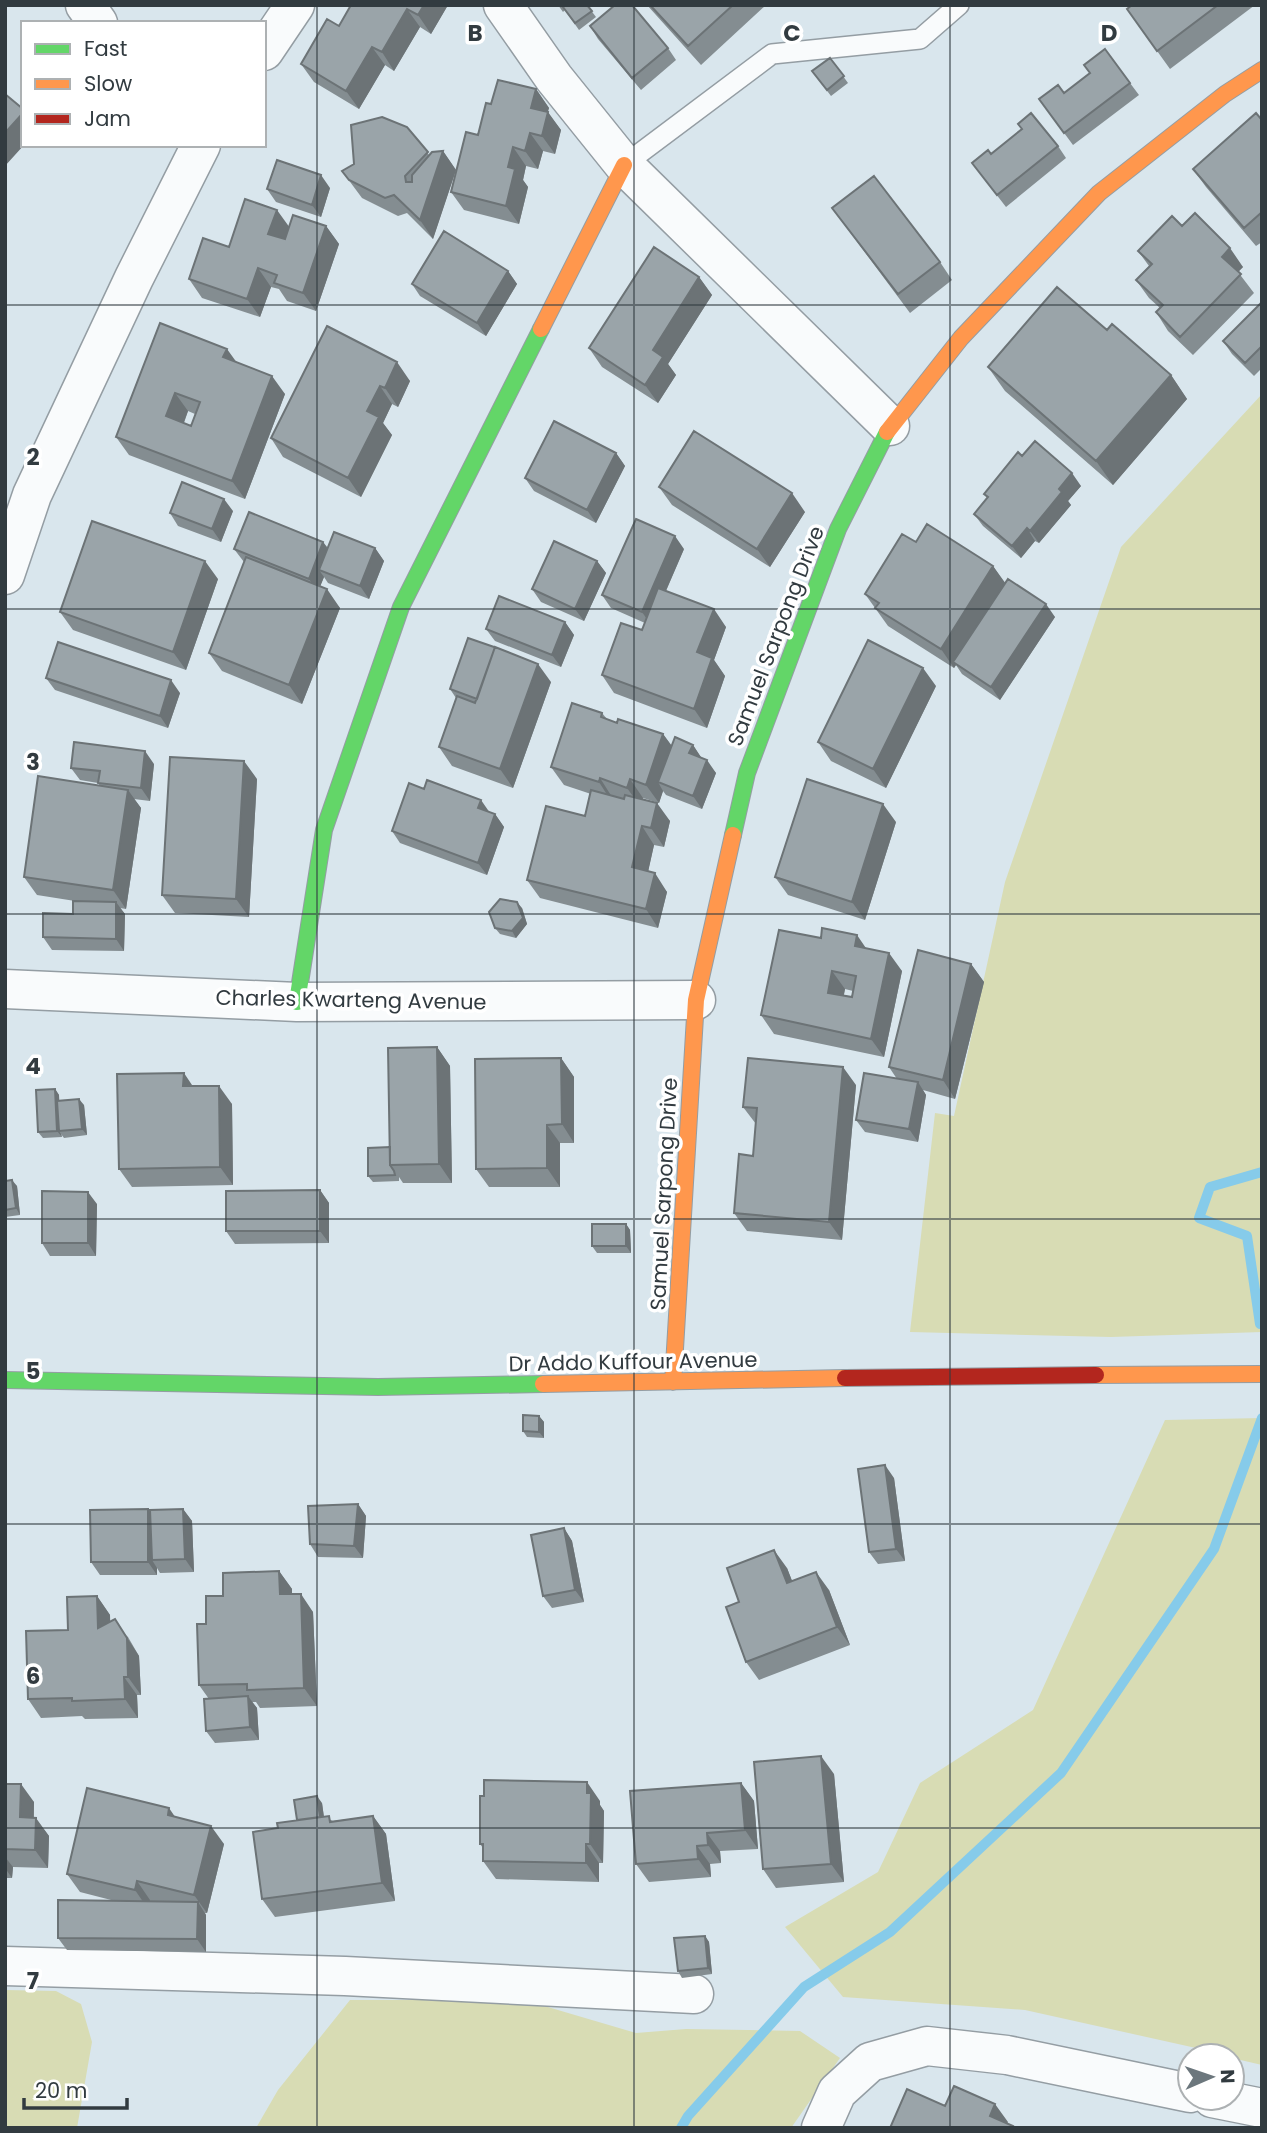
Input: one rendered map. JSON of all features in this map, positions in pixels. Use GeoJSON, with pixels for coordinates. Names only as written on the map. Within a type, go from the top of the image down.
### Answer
{"type":"FeatureCollection","features":[{"type":"Feature","properties":{"kind":"street"},"geometry":{"type":"LineString","coordinates":[[85,5],[97,21]]}},
{"type":"Feature","properties":{"kind":"street"},"geometry":{"type":"LineString","coordinates":[[266,48],[295,5]]}},
{"type":"Feature","properties":{"kind":"street"},"geometry":{"type":"LineString","coordinates":[[503,5],[554,78],[624,164],[890,426]]}},
{"type":"Feature","properties":{"kind":"street","name":"Samuel Sarpong Drive"},"geometry":{"type":"LineString","coordinates":[[673,1382],[696,1000],[747,773],[838,529],[890,426],[961,338],[1099,193],[1225,94],[1262,70]]}},
{"type":"Feature","properties":{"kind":"street"},"geometry":{"type":"LineString","coordinates":[[5,575],[19,489],[134,278],[195,148]]}},
{"type":"Feature","properties":{"kind":"street"},"geometry":{"type":"LineString","coordinates":[[297,1002],[324,830],[401,607],[624,164]]}},
{"type":"Feature","properties":{"kind":"street","name":"Charles Kwarteng Avenue"},"geometry":{"type":"LineString","coordinates":[[5,989],[297,1002],[696,1000]]}},
{"type":"Feature","properties":{"kind":"street","name":"Dr Addo Kuffour Avenue"},"geometry":{"type":"LineString","coordinates":[[5,1380],[378,1387],[956,1376],[1262,1374]]}},
{"type":"Feature","properties":{"kind":"street"},"geometry":{"type":"LineString","coordinates":[[5,1966],[345,1976],[694,1994]]}},
{"type":"Feature","properties":{"kind":"street"},"geometry":{"type":"LineString","coordinates":[[821,2128],[837,2092],[870,2062],[927,2046],[1007,2055],[1176,2090]]}},
{"type":"Feature","properties":{"kind":"lane"},"geometry":{"type":"LineString","coordinates":[[624,164],[772,54],[920,39],[959,5]]}},
{"type":"Feature","properties":{"kind":"green space"},"geometry":{"type":"Polygon","coordinates":[[[1262,394],[1262,1332],[1111,1337],[910,1332],[935,1113],[954,1116],[1005,882],[1121,547],[1262,394]]]}},
{"type":"Feature","properties":{"kind":"green space"},"geometry":{"type":"Polygon","coordinates":[[[1262,1418],[1262,2065],[1246,2061],[1246,2042],[1176,2044],[1025,2010],[843,1997],[785,1927],[878,1872],[920,1783],[1033,1710],[1165,1420],[1262,1418]]]}},
{"type":"Feature","properties":{"kind":"green space"},"geometry":{"type":"Polygon","coordinates":[[[5,1990],[56,1991],[81,2004],[92,2042],[77,2128],[5,2128],[5,1990]]]}},
{"type":"Feature","properties":{"kind":"green space"},"geometry":{"type":"Polygon","coordinates":[[[350,2000],[524,2000],[636,2033],[686,2029],[800,2031],[840,2058],[791,2128],[256,2128],[278,2090],[350,2000]]]}},
{"type":"Feature","properties":{"kind":"building"},"geometry":{"type":"Polygon","coordinates":[[[351,5],[424,5],[418,15],[407,9],[382,52],[372,47],[346,91],[301,64],[327,19],[339,26],[351,5]]]}},
{"type":"Feature","properties":{"kind":"building"},"geometry":{"type":"Polygon","coordinates":[[[587,5],[592,11],[575,23],[563,7],[587,5]]]}},
{"type":"Feature","properties":{"kind":"building"},"geometry":{"type":"Polygon","coordinates":[[[615,5],[632,5],[668,48],[632,78],[590,26],[615,5]]]}},
{"type":"Feature","properties":{"kind":"building"},"geometry":{"type":"Polygon","coordinates":[[[650,5],[733,5],[688,46],[650,5]]]}},
{"type":"Feature","properties":{"kind":"building"},"geometry":{"type":"Polygon","coordinates":[[[1132,5],[1218,5],[1157,51],[1127,9],[1132,5]]]}},
{"type":"Feature","properties":{"kind":"building"},"geometry":{"type":"Polygon","coordinates":[[[1105,49],[1130,83],[1064,133],[1039,99],[1058,85],[1064,93],[1090,73],[1084,65],[1105,49]]]}},
{"type":"Feature","properties":{"kind":"building"},"geometry":{"type":"Polygon","coordinates":[[[830,58],[844,76],[827,90],[812,71],[830,58]]]}},
{"type":"Feature","properties":{"kind":"building"},"geometry":{"type":"Polygon","coordinates":[[[498,80],[536,89],[531,108],[548,112],[542,136],[530,133],[525,151],[513,147],[508,167],[515,169],[506,206],[451,192],[466,132],[478,135],[486,103],[491,104],[498,80]]]}},
{"type":"Feature","properties":{"kind":"building"},"geometry":{"type":"Polygon","coordinates":[[[5,94],[21,107],[21,115],[5,133],[5,94]]]}},
{"type":"Feature","properties":{"kind":"building"},"geometry":{"type":"Polygon","coordinates":[[[1031,113],[1058,146],[997,195],[972,163],[988,150],[991,154],[1022,129],[1018,124],[1031,113]]]}},
{"type":"Feature","properties":{"kind":"building"},"geometry":{"type":"Polygon","coordinates":[[[1256,113],[1262,120],[1262,212],[1244,228],[1193,169],[1256,113]]]}},
{"type":"Feature","properties":{"kind":"building"},"geometry":{"type":"Polygon","coordinates":[[[382,117],[407,127],[428,152],[405,176],[406,182],[412,182],[412,175],[432,152],[443,151],[420,220],[394,195],[385,198],[349,180],[342,171],[354,164],[351,125],[382,117]]]}},
{"type":"Feature","properties":{"kind":"building"},"geometry":{"type":"Polygon","coordinates":[[[277,160],[321,175],[312,205],[267,189],[277,160]]]}},
{"type":"Feature","properties":{"kind":"building"},"geometry":{"type":"Polygon","coordinates":[[[874,176],[940,262],[898,294],[832,208],[874,176]]]}},
{"type":"Feature","properties":{"kind":"building"},"geometry":{"type":"Polygon","coordinates":[[[245,199],[277,210],[268,234],[285,239],[293,215],[326,226],[303,293],[274,283],[277,275],[258,268],[247,299],[189,279],[203,238],[229,247],[245,199]]]}},
{"type":"Feature","properties":{"kind":"building"},"geometry":{"type":"Polygon","coordinates":[[[1195,213],[1230,248],[1222,257],[1241,274],[1180,337],[1156,312],[1163,305],[1136,280],[1152,264],[1138,251],[1172,216],[1182,226],[1195,213]]]}},
{"type":"Feature","properties":{"kind":"building"},"geometry":{"type":"Polygon","coordinates":[[[444,231],[508,271],[477,323],[412,284],[444,231]]]}},
{"type":"Feature","properties":{"kind":"building"},"geometry":{"type":"Polygon","coordinates":[[[654,247],[699,277],[653,350],[663,357],[645,385],[589,348],[654,247]]]}},
{"type":"Feature","properties":{"kind":"building"},"geometry":{"type":"Polygon","coordinates":[[[1057,287],[1107,330],[1112,324],[1171,375],[1096,461],[988,367],[1057,287]]]}},
{"type":"Feature","properties":{"kind":"building"},"geometry":{"type":"Polygon","coordinates":[[[1262,302],[1262,346],[1245,363],[1223,341],[1262,302]]]}},
{"type":"Feature","properties":{"kind":"building"},"geometry":{"type":"Polygon","coordinates":[[[160,323],[227,349],[223,357],[272,376],[232,481],[116,437],[160,323]],[[175,393],[166,416],[191,426],[200,402],[175,393]]]}},
{"type":"Feature","properties":{"kind":"building"},"geometry":{"type":"Polygon","coordinates":[[[327,326],[397,362],[385,388],[380,386],[367,411],[379,417],[348,478],[271,438],[327,326]]]}},
{"type":"Feature","properties":{"kind":"building"},"geometry":{"type":"Polygon","coordinates":[[[554,421],[616,453],[587,510],[525,478],[554,421]]]}},
{"type":"Feature","properties":{"kind":"building"},"geometry":{"type":"Polygon","coordinates":[[[694,431],[792,493],[757,549],[659,487],[694,431]]]}},
{"type":"Feature","properties":{"kind":"building"},"geometry":{"type":"Polygon","coordinates":[[[1035,441],[1072,473],[1059,489],[1062,492],[1030,531],[1027,528],[1012,546],[974,514],[988,497],[984,494],[1018,452],[1022,456],[1035,441]]]}},
{"type":"Feature","properties":{"kind":"building"},"geometry":{"type":"Polygon","coordinates":[[[182,482],[224,499],[212,529],[170,513],[182,482]]]}},
{"type":"Feature","properties":{"kind":"building"},"geometry":{"type":"Polygon","coordinates":[[[249,512],[323,542],[309,579],[234,549],[249,512]]]}},
{"type":"Feature","properties":{"kind":"building"},"geometry":{"type":"Polygon","coordinates":[[[636,519],[675,536],[642,612],[602,595],[636,519]]]}},
{"type":"Feature","properties":{"kind":"building"},"geometry":{"type":"Polygon","coordinates":[[[92,521],[205,561],[173,652],[60,612],[92,521]]]}},
{"type":"Feature","properties":{"kind":"building"},"geometry":{"type":"Polygon","coordinates":[[[927,524],[993,566],[941,649],[875,608],[879,603],[865,594],[902,534],[916,542],[927,524]]]}},
{"type":"Feature","properties":{"kind":"building"},"geometry":{"type":"Polygon","coordinates":[[[334,532],[375,548],[360,586],[319,570],[334,532]]]}},
{"type":"Feature","properties":{"kind":"building"},"geometry":{"type":"Polygon","coordinates":[[[554,541],[597,561],[575,609],[532,589],[554,541]]]}},
{"type":"Feature","properties":{"kind":"building"},"geometry":{"type":"Polygon","coordinates":[[[246,557],[327,589],[289,685],[209,653],[246,557]]]}},
{"type":"Feature","properties":{"kind":"building"},"geometry":{"type":"Polygon","coordinates":[[[1008,579],[1046,604],[991,687],[953,662],[1008,579]]]}},
{"type":"Feature","properties":{"kind":"building"},"geometry":{"type":"Polygon","coordinates":[[[658,588],[714,609],[697,652],[712,658],[694,709],[602,675],[621,623],[642,630],[658,588]]]}},
{"type":"Feature","properties":{"kind":"building"},"geometry":{"type":"Polygon","coordinates":[[[499,596],[565,622],[552,655],[486,629],[499,596]]]}},
{"type":"Feature","properties":{"kind":"building"},"geometry":{"type":"Polygon","coordinates":[[[468,638],[495,647],[477,699],[450,689],[468,638]]]}},
{"type":"Feature","properties":{"kind":"building"},"geometry":{"type":"Polygon","coordinates":[[[868,640],[923,668],[873,769],[818,742],[868,640]]]}},
{"type":"Feature","properties":{"kind":"building"},"geometry":{"type":"Polygon","coordinates":[[[58,642],[171,680],[160,716],[46,678],[58,642]]]}},
{"type":"Feature","properties":{"kind":"building"},"geometry":{"type":"Polygon","coordinates":[[[495,647],[538,664],[500,769],[439,747],[457,696],[475,703],[495,647]]]}},
{"type":"Feature","properties":{"kind":"building"},"geometry":{"type":"Polygon","coordinates":[[[572,703],[602,713],[601,717],[617,723],[618,719],[663,734],[646,785],[630,779],[627,788],[600,778],[599,782],[551,767],[572,703]]]}},
{"type":"Feature","properties":{"kind":"building"},"geometry":{"type":"Polygon","coordinates":[[[675,737],[693,745],[689,753],[707,760],[693,796],[658,782],[675,737]]]}},
{"type":"Feature","properties":{"kind":"building"},"geometry":{"type":"Polygon","coordinates":[[[74,742],[145,751],[141,788],[98,783],[100,771],[71,768],[74,742]]]}},
{"type":"Feature","properties":{"kind":"building"},"geometry":{"type":"Polygon","coordinates":[[[170,757],[244,761],[236,899],[162,895],[170,757]]]}},
{"type":"Feature","properties":{"kind":"building"},"geometry":{"type":"Polygon","coordinates":[[[38,776],[128,790],[113,890],[24,877],[38,776]]]}},
{"type":"Feature","properties":{"kind":"building"},"geometry":{"type":"Polygon","coordinates":[[[807,779],[883,804],[852,902],[775,877],[807,779]]]}},
{"type":"Feature","properties":{"kind":"building"},"geometry":{"type":"Polygon","coordinates":[[[427,780],[481,800],[478,808],[495,814],[478,863],[392,831],[409,783],[424,789],[427,780]]]}},
{"type":"Feature","properties":{"kind":"building"},"geometry":{"type":"Polygon","coordinates":[[[591,790],[624,799],[625,795],[657,803],[651,828],[642,826],[632,867],[655,873],[646,909],[527,880],[546,806],[585,816],[591,790]]]}},
{"type":"Feature","properties":{"kind":"building"},"geometry":{"type":"Polygon","coordinates":[[[500,899],[517,902],[523,918],[512,931],[495,928],[489,912],[500,899]]]}},
{"type":"Feature","properties":{"kind":"building"},"geometry":{"type":"Polygon","coordinates":[[[73,901],[116,902],[116,939],[43,937],[43,913],[73,914],[73,901]]]}},
{"type":"Feature","properties":{"kind":"building"},"geometry":{"type":"Polygon","coordinates":[[[822,928],[857,935],[855,946],[889,953],[871,1039],[761,1015],[779,930],[821,938],[822,928]],[[832,971],[828,993],[852,997],[856,976],[832,971]]]}},
{"type":"Feature","properties":{"kind":"building"},"geometry":{"type":"Polygon","coordinates":[[[918,950],[971,964],[943,1080],[889,1067],[918,950]]]}},
{"type":"Feature","properties":{"kind":"building"},"geometry":{"type":"Polygon","coordinates":[[[437,1047],[439,1164],[390,1165],[388,1048],[437,1047]]]}},
{"type":"Feature","properties":{"kind":"building"},"geometry":{"type":"Polygon","coordinates":[[[561,1058],[562,1124],[547,1125],[547,1168],[476,1169],[475,1059],[561,1058]]]}},
{"type":"Feature","properties":{"kind":"building"},"geometry":{"type":"Polygon","coordinates":[[[748,1058],[843,1067],[829,1222],[734,1213],[739,1154],[753,1156],[757,1108],[743,1107],[748,1058]]]}},
{"type":"Feature","properties":{"kind":"building"},"geometry":{"type":"Polygon","coordinates":[[[184,1073],[183,1086],[219,1086],[220,1167],[119,1169],[117,1074],[184,1073]]]}},
{"type":"Feature","properties":{"kind":"building"},"geometry":{"type":"Polygon","coordinates":[[[864,1073],[918,1082],[909,1129],[856,1120],[864,1073]]]}},
{"type":"Feature","properties":{"kind":"building"},"geometry":{"type":"Polygon","coordinates":[[[55,1089],[57,1131],[38,1132],[36,1090],[55,1089]]]}},
{"type":"Feature","properties":{"kind":"building"},"geometry":{"type":"Polygon","coordinates":[[[79,1099],[82,1129],[59,1131],[57,1101],[79,1099]]]}},
{"type":"Feature","properties":{"kind":"building"},"geometry":{"type":"Polygon","coordinates":[[[390,1147],[390,1165],[395,1175],[368,1176],[368,1148],[390,1147]]]}},
{"type":"Feature","properties":{"kind":"building"},"geometry":{"type":"Polygon","coordinates":[[[12,1180],[16,1208],[5,1210],[5,1181],[12,1180]]]}},
{"type":"Feature","properties":{"kind":"building"},"geometry":{"type":"Polygon","coordinates":[[[320,1190],[320,1231],[226,1231],[226,1191],[320,1190]]]}},
{"type":"Feature","properties":{"kind":"building"},"geometry":{"type":"Polygon","coordinates":[[[42,1191],[88,1192],[88,1243],[42,1243],[42,1191]]]}},
{"type":"Feature","properties":{"kind":"building"},"geometry":{"type":"Polygon","coordinates":[[[592,1224],[626,1224],[626,1246],[592,1246],[592,1224]]]}},
{"type":"Feature","properties":{"kind":"building"},"geometry":{"type":"Polygon","coordinates":[[[523,1415],[539,1416],[539,1432],[523,1431],[523,1415]]]}},
{"type":"Feature","properties":{"kind":"building"},"geometry":{"type":"Polygon","coordinates":[[[885,1465],[896,1549],[869,1552],[858,1469],[885,1465]]]}},
{"type":"Feature","properties":{"kind":"building"},"geometry":{"type":"Polygon","coordinates":[[[358,1504],[354,1546],[310,1544],[308,1506],[358,1504]]]}},
{"type":"Feature","properties":{"kind":"building"},"geometry":{"type":"Polygon","coordinates":[[[148,1509],[148,1562],[91,1562],[90,1510],[148,1509]]]}},
{"type":"Feature","properties":{"kind":"building"},"geometry":{"type":"Polygon","coordinates":[[[183,1509],[185,1559],[152,1560],[150,1510],[183,1509]]]}},
{"type":"Feature","properties":{"kind":"building"},"geometry":{"type":"Polygon","coordinates":[[[564,1528],[575,1590],[543,1596],[531,1535],[564,1528]]]}},
{"type":"Feature","properties":{"kind":"building"},"geometry":{"type":"Polygon","coordinates":[[[774,1550],[787,1583],[816,1572],[837,1627],[746,1662],[726,1607],[739,1602],[727,1568],[774,1550]]]}},
{"type":"Feature","properties":{"kind":"building"},"geometry":{"type":"Polygon","coordinates":[[[279,1571],[280,1594],[301,1594],[304,1688],[247,1690],[247,1684],[199,1685],[197,1624],[206,1624],[206,1596],[223,1596],[223,1573],[279,1571]]]}},
{"type":"Feature","properties":{"kind":"building"},"geometry":{"type":"Polygon","coordinates":[[[97,1596],[98,1628],[115,1619],[127,1638],[128,1677],[124,1677],[125,1699],[28,1699],[26,1631],[68,1630],[67,1597],[97,1596]]]}},
{"type":"Feature","properties":{"kind":"building"},"geometry":{"type":"Polygon","coordinates":[[[248,1696],[250,1727],[206,1731],[204,1699],[248,1696]]]}},
{"type":"Feature","properties":{"kind":"building"},"geometry":{"type":"Polygon","coordinates":[[[821,1756],[831,1864],[763,1869],[754,1762],[821,1756]]]}},
{"type":"Feature","properties":{"kind":"building"},"geometry":{"type":"Polygon","coordinates":[[[484,1780],[587,1782],[587,1793],[591,1793],[590,1844],[586,1844],[586,1863],[483,1861],[483,1844],[480,1844],[480,1796],[484,1796],[484,1780]]]}},
{"type":"Feature","properties":{"kind":"building"},"geometry":{"type":"Polygon","coordinates":[[[741,1783],[745,1830],[707,1833],[708,1845],[697,1846],[698,1859],[636,1864],[630,1791],[741,1783]]]}},
{"type":"Feature","properties":{"kind":"building"},"geometry":{"type":"Polygon","coordinates":[[[5,1784],[21,1784],[20,1817],[36,1818],[35,1850],[5,1849],[5,1784]]]}},
{"type":"Feature","properties":{"kind":"building"},"geometry":{"type":"Polygon","coordinates":[[[87,1788],[169,1808],[168,1815],[211,1826],[194,1895],[137,1881],[135,1890],[67,1874],[87,1788]]]}},
{"type":"Feature","properties":{"kind":"building"},"geometry":{"type":"Polygon","coordinates":[[[317,1796],[320,1817],[297,1820],[294,1800],[317,1796]]]}},
{"type":"Feature","properties":{"kind":"building"},"geometry":{"type":"Polygon","coordinates":[[[329,1816],[330,1822],[373,1816],[382,1883],[262,1899],[253,1832],[278,1828],[277,1823],[329,1816]]]}},
{"type":"Feature","properties":{"kind":"building"},"geometry":{"type":"Polygon","coordinates":[[[58,1900],[198,1902],[197,1939],[58,1938],[58,1900]]]}},
{"type":"Feature","properties":{"kind":"building"},"geometry":{"type":"Polygon","coordinates":[[[705,1936],[708,1968],[678,1971],[674,1938],[705,1936]]]}},
{"type":"Feature","properties":{"kind":"building"},"geometry":{"type":"Polygon","coordinates":[[[954,2086],[995,2104],[990,2116],[1013,2126],[1012,2128],[890,2128],[907,2089],[945,2106],[954,2086]]]}},
{"type":"Feature","properties":{"kind":"waterway"},"geometry":{"type":"LineString","coordinates":[[1260,1324],[1247,1236],[1199,1218],[1210,1187],[1262,1172]]}},
{"type":"Feature","properties":{"kind":"waterway"},"geometry":{"type":"LineString","coordinates":[[681,2128],[688,2116],[804,1987],[890,1932],[1061,1773],[1214,1549],[1262,1418]]}},
{"type":"Feature","properties":{"kind":"traffic: fast"},"geometry":{"type":"LineString","coordinates":[[297,1002],[324,830],[401,607],[541,329]]}},
{"type":"Feature","properties":{"kind":"traffic: fast"},"geometry":{"type":"LineString","coordinates":[[733,835],[747,773],[838,529],[887,432]]}},
{"type":"Feature","properties":{"kind":"traffic: fast"},"geometry":{"type":"LineString","coordinates":[[5,1380],[378,1387],[543,1384]]}},
{"type":"Feature","properties":{"kind":"traffic: slow"},"geometry":{"type":"LineString","coordinates":[[887,432],[961,338],[1099,193],[1225,94],[1262,70]]}},
{"type":"Feature","properties":{"kind":"traffic: slow"},"geometry":{"type":"LineString","coordinates":[[541,329],[624,165]]}},
{"type":"Feature","properties":{"kind":"traffic: slow"},"geometry":{"type":"LineString","coordinates":[[673,1382],[696,1000],[733,835]]}},
{"type":"Feature","properties":{"kind":"traffic: slow"},"geometry":{"type":"LineString","coordinates":[[1096,1375],[1262,1374]]}},
{"type":"Feature","properties":{"kind":"traffic: slow"},"geometry":{"type":"LineString","coordinates":[[543,1384],[845,1378]]}},
{"type":"Feature","properties":{"kind":"traffic: jam"},"geometry":{"type":"LineString","coordinates":[[845,1378],[1096,1375]]}}]}
